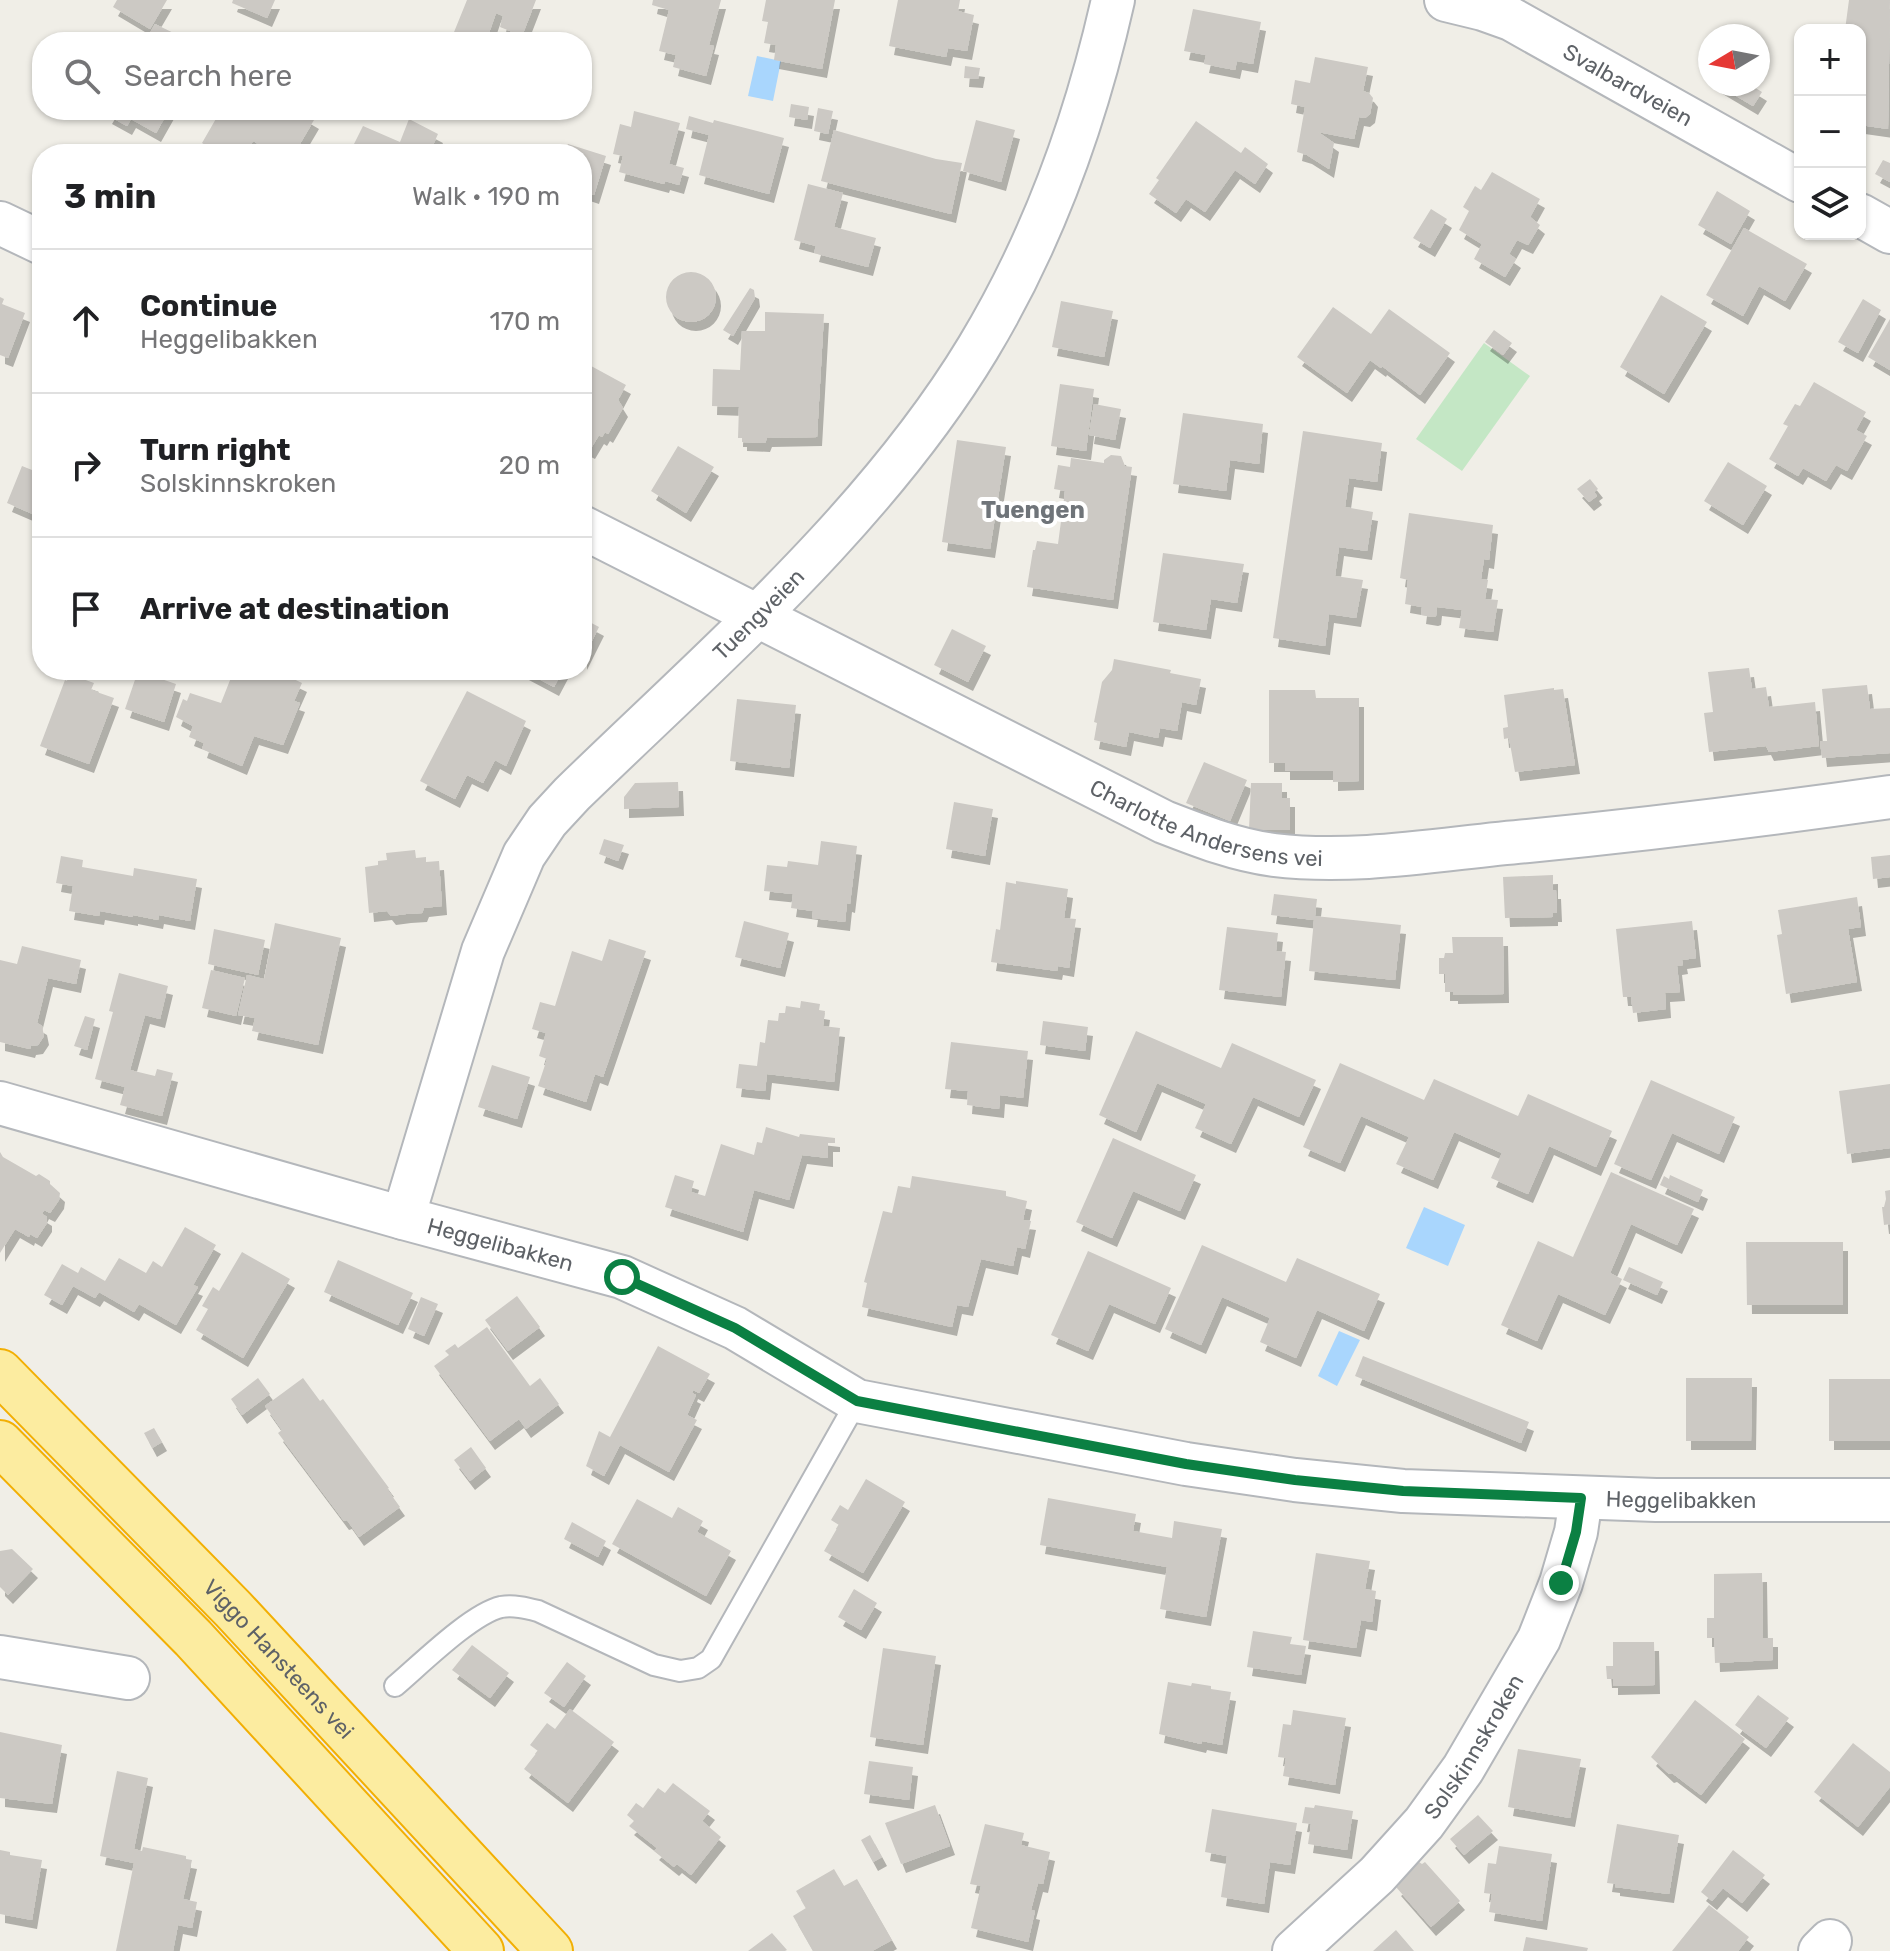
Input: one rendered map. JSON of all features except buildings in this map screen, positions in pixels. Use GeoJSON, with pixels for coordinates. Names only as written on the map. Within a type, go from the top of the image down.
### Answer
{"type":"FeatureCollection","features":[{"type":"Feature","properties":{"kind":"highway","name":"Viggo Hansteens vei"},"geometry":{"type":"LineString","coordinates":[[0,1372],[233,1609],[550,1951]]}},
{"type":"Feature","properties":{"kind":"highway"},"geometry":{"type":"LineString","coordinates":[[0,1443],[193,1638],[469,1940]]}},
{"type":"Feature","properties":{"kind":"street","name":"Tuengveien"},"geometry":{"type":"LineString","coordinates":[[403,1218],[483,951],[524,855],[547,821],[572,794],[756,616],[855,512],[893,467],[977,350],[1022,265],[1051,200],[1085,103],[1113,0]]}},
{"type":"Feature","properties":{"kind":"street","name":"Svalbardveien"},"geometry":{"type":"LineString","coordinates":[[1450,0],[1511,19],[1546,37],[1794,178]]}},
{"type":"Feature","properties":{"kind":"street"},"geometry":{"type":"LineString","coordinates":[[1866,218],[1890,232]]}},
{"type":"Feature","properties":{"kind":"street"},"geometry":{"type":"LineString","coordinates":[[0,223],[32,238]]}},
{"type":"Feature","properties":{"kind":"street","name":"Charlotte Andersens vei"},"geometry":{"type":"LineString","coordinates":[[592,532],[1164,822],[1205,838],[1274,854],[1346,858],[1379,856],[1711,821],[1890,797]]}},
{"type":"Feature","properties":{"kind":"street","name":"Heggelibakken"},"geometry":{"type":"LineString","coordinates":[[0,1103],[622,1277],[735,1328],[857,1401],[1186,1464],[1295,1480],[1403,1491],[1581,1498],[1890,1500]]}},
{"type":"Feature","properties":{"kind":"street","name":"Solskinnskroken"},"geometry":{"type":"LineString","coordinates":[[1294,1951],[1377,1875],[1424,1823],[1463,1769],[1539,1639],[1561,1583],[1576,1532],[1581,1498]]}},
{"type":"Feature","properties":{"kind":"street"},"geometry":{"type":"LineString","coordinates":[[0,1657],[128,1678]]}},
{"type":"Feature","properties":{"kind":"lane"},"geometry":{"type":"LineString","coordinates":[[395,1686],[471,1622],[501,1607],[518,1606],[538,1611],[654,1665],[680,1671],[705,1665],[857,1401]]}},
{"type":"Feature","properties":{"kind":"green space"},"geometry":{"type":"Polygon","coordinates":[[[1484,343],[1530,376],[1462,471],[1416,439],[1484,343]]]}},
{"type":"Feature","properties":{"kind":"water"},"geometry":{"type":"Polygon","coordinates":[[[757,56],[781,61],[773,101],[748,96],[757,56]]]}},
{"type":"Feature","properties":{"kind":"water"},"geometry":{"type":"Polygon","coordinates":[[[1424,1207],[1465,1225],[1448,1266],[1406,1248],[1424,1207]]]}},
{"type":"Feature","properties":{"kind":"water"},"geometry":{"type":"Polygon","coordinates":[[[1339,1331],[1360,1340],[1337,1386],[1318,1376],[1339,1331]]]}},
{"type":"Feature","properties":{"kind":"district","name":"Tuengen"},"geometry":{"type":"Point","coordinates":[1033,510]}},
{"type":"Feature","properties":{"kind":"route"},"geometry":{"type":"LineString","coordinates":[[622,1277],[735,1328],[857,1401],[1186,1464],[1295,1480],[1403,1491],[1581,1498],[1576,1532],[1561,1583]]}}]}
